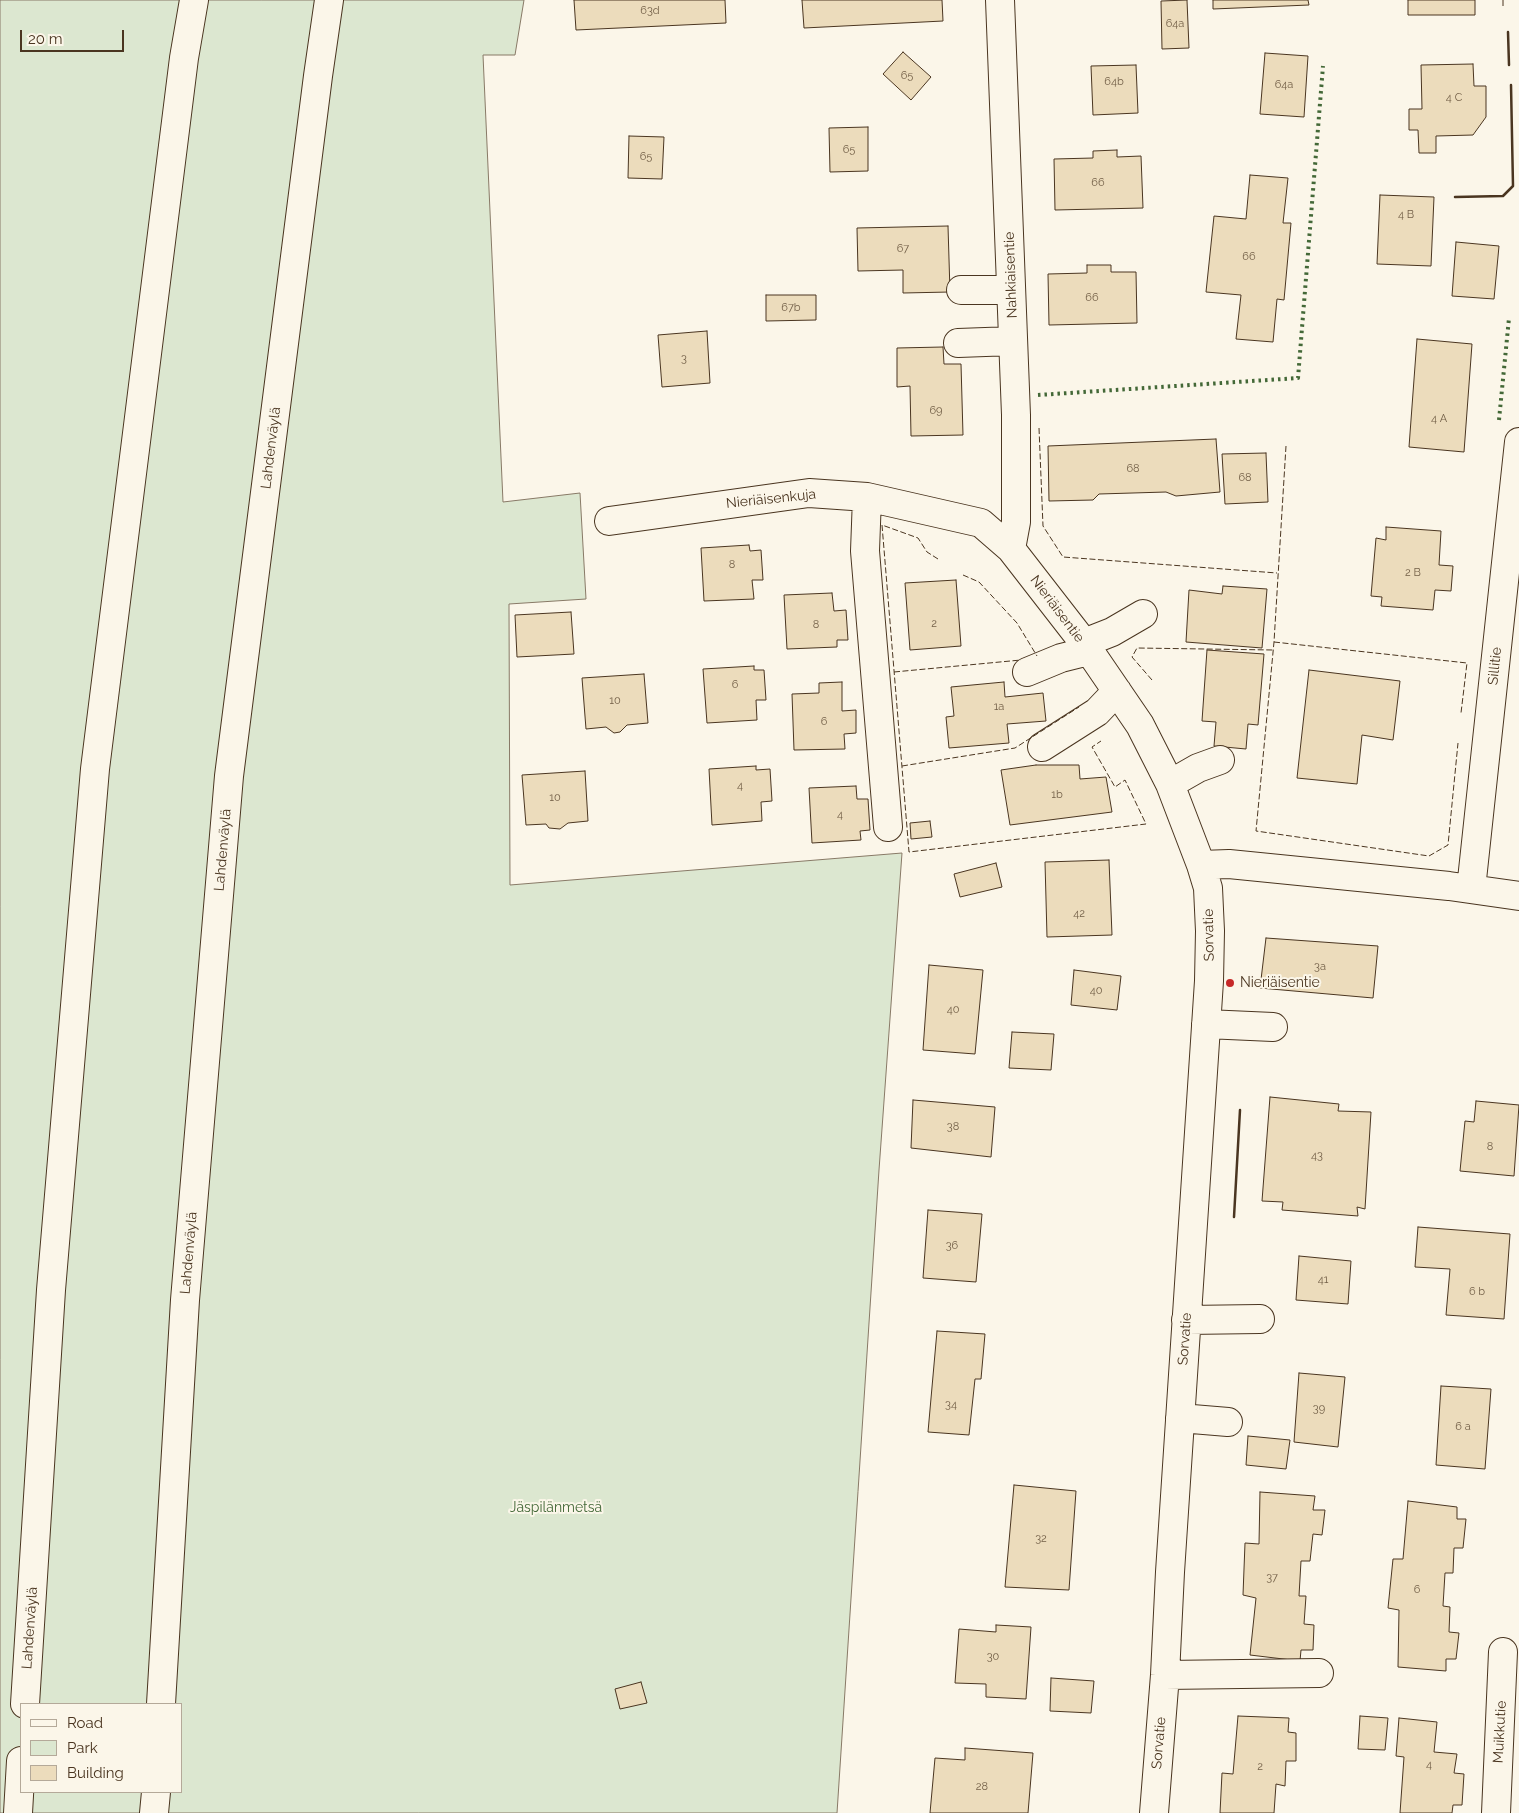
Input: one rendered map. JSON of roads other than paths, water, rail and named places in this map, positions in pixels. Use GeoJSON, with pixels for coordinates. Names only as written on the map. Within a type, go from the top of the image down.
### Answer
{"type":"FeatureCollection","features":[{"type":"Feature","properties":{"kind":"main road","name":"Lahdenväylä"},"geometry":{"type":"LineString","coordinates":[[25,1703],[50,1290],[95,769],[184,58],[194,0]]}},
{"type":"Feature","properties":{"kind":"main road","name":"Lahdenväylä"},"geometry":{"type":"LineString","coordinates":[[161,1703],[185,1300],[229,776],[329,0]]}},
{"type":"Feature","properties":{"kind":"main road","name":"Nahkiaisentie"},"geometry":{"type":"LineString","coordinates":[[1000,0],[1016,415],[1016,522],[1011,549]]}},
{"type":"Feature","properties":{"kind":"main road"},"geometry":{"type":"LineString","coordinates":[[961,290],[1011,290]]}},
{"type":"Feature","properties":{"kind":"main road"},"geometry":{"type":"LineString","coordinates":[[958,343],[1013,341]]}},
{"type":"Feature","properties":{"kind":"main road","name":"Sillitie"},"geometry":{"type":"LineString","coordinates":[[1472,889],[1519,442]]}},
{"type":"Feature","properties":{"kind":"main road","name":"Nieriäisenkuja"},"geometry":{"type":"LineString","coordinates":[[609,520],[809,493],[867,498],[981,523],[1011,549]]}},
{"type":"Feature","properties":{"kind":"main road"},"geometry":{"type":"LineString","coordinates":[[867,498],[865,551],[888,827]]}},
{"type":"Feature","properties":{"kind":"main road","name":"Nieriäisentie"},"geometry":{"type":"LineString","coordinates":[[1011,549],[1086,647],[1140,724],[1170,784],[1201,865]]}},
{"type":"Feature","properties":{"kind":"main road"},"geometry":{"type":"LineString","coordinates":[[1027,672],[1086,647],[1142,614]]}},
{"type":"Feature","properties":{"kind":"main road"},"geometry":{"type":"LineString","coordinates":[[1042,747],[1097,712],[1117,691]]}},
{"type":"Feature","properties":{"kind":"main road"},"geometry":{"type":"LineString","coordinates":[[1170,784],[1198,768],[1220,760]]}},
{"type":"Feature","properties":{"kind":"main road"},"geometry":{"type":"LineString","coordinates":[[1201,865],[1229,864],[1472,889],[1519,896]]}},
{"type":"Feature","properties":{"kind":"main road","name":"Sorvatie"},"geometry":{"type":"LineString","coordinates":[[1154,1813],[1165,1676],[1206,1024],[1210,931],[1208,888],[1201,865]]}},
{"type":"Feature","properties":{"kind":"main road"},"geometry":{"type":"LineString","coordinates":[[1206,1024],[1273,1027]]}},
{"type":"Feature","properties":{"kind":"main road"},"geometry":{"type":"LineString","coordinates":[[1186,1320],[1260,1319]]}},
{"type":"Feature","properties":{"kind":"main road"},"geometry":{"type":"LineString","coordinates":[[1180,1418],[1228,1422]]}},
{"type":"Feature","properties":{"kind":"main road","name":"Muikkutie"},"geometry":{"type":"LineString","coordinates":[[1496,1813],[1503,1652]]}},
{"type":"Feature","properties":{"kind":"main road"},"geometry":{"type":"LineString","coordinates":[[1165,1676],[1319,1673]]}},
{"type":"Feature","properties":{"kind":"main road"},"geometry":{"type":"LineString","coordinates":[[18,1813],[20,1778]]}},
{"type":"Feature","properties":{"kind":"main road"},"geometry":{"type":"LineString","coordinates":[[154,1813],[156,1793]]}},
{"type":"Feature","properties":{"kind":"place","name":"Nieriäisentie"},"geometry":{"type":"Point","coordinates":[1230,983]}},
{"type":"Feature","properties":{"kind":"park label","name":"Jäspilänmetsä"},"geometry":{"type":"Point","coordinates":[556,1508]}}]}
